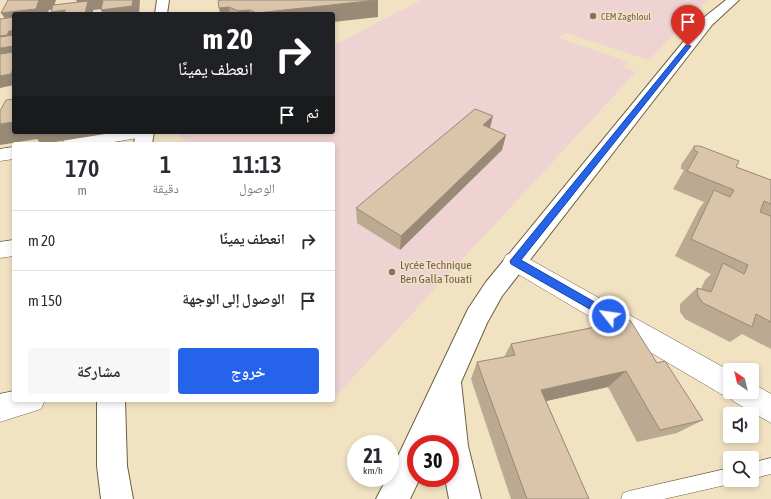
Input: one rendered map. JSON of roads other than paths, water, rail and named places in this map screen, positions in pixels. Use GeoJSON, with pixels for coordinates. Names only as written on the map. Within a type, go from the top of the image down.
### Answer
{"type":"FeatureCollection","features":[{"type":"Feature","properties":{"kind":"main road"},"geometry":{"type":"LineString","coordinates":[[161,12],[163,0]]}},
{"type":"Feature","properties":{"kind":"main road"},"geometry":{"type":"LineString","coordinates":[[423,435],[477,317],[494,289],[514,261],[707,22],[733,0]]}},
{"type":"Feature","properties":{"kind":"main road"},"geometry":{"type":"LineString","coordinates":[[448,382],[453,446],[465,499]]}},
{"type":"Feature","properties":{"kind":"main road"},"geometry":{"type":"LineString","coordinates":[[111,402],[112,466],[117,499]]}},
{"type":"Feature","properties":{"kind":"main road"},"geometry":{"type":"LineString","coordinates":[[112,466],[132,499]]}},
{"type":"Feature","properties":{"kind":"main road"},"geometry":{"type":"LineString","coordinates":[[392,499],[407,469]]}},
{"type":"Feature","properties":{"kind":"street"},"geometry":{"type":"LineString","coordinates":[[82,142],[132,134]]}},
{"type":"Feature","properties":{"kind":"street"},"geometry":{"type":"LineString","coordinates":[[0,155],[12,153]]}},
{"type":"Feature","properties":{"kind":"street"},"geometry":{"type":"LineString","coordinates":[[0,250],[12,248]]}},
{"type":"Feature","properties":{"kind":"street"},"geometry":{"type":"LineString","coordinates":[[514,261],[723,381]]}},
{"type":"Feature","properties":{"kind":"street"},"geometry":{"type":"LineString","coordinates":[[754,399],[771,409]]}},
{"type":"Feature","properties":{"kind":"street"},"geometry":{"type":"LineString","coordinates":[[0,408],[24,402]]}},
{"type":"Feature","properties":{"kind":"lane"},"geometry":{"type":"LineString","coordinates":[[759,469],[771,466]]}},
{"type":"Feature","properties":{"kind":"lane"},"geometry":{"type":"LineString","coordinates":[[629,499],[723,478]]}},
{"type":"Feature","properties":{"kind":"place","name":"CEM Zaghloul"},"geometry":{"type":"Point","coordinates":[593,16]}},
{"type":"Feature","properties":{"kind":"place","name":"Lycée Technique Ben Galla Touati"},"geometry":{"type":"Point","coordinates":[392,272]}}]}
